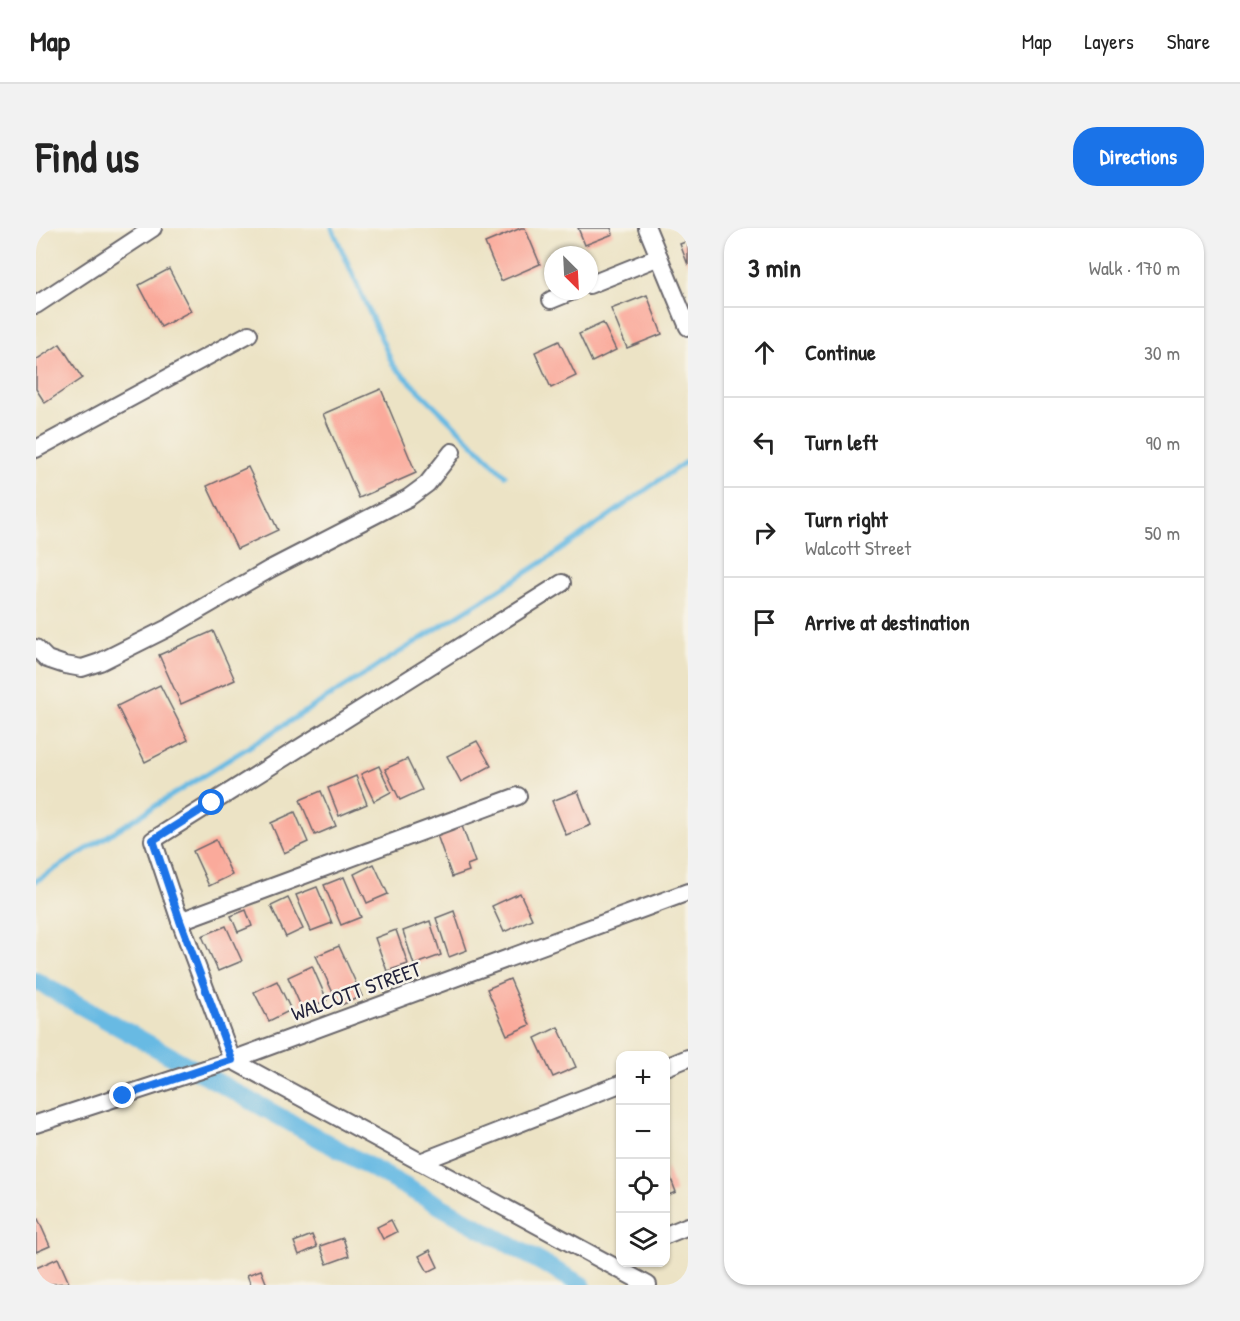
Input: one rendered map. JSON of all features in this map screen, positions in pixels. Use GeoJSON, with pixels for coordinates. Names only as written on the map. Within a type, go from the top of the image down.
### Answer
{"type":"FeatureCollection","features":[{"type":"Feature","properties":{"kind":"street"},"geometry":{"type":"LineString","coordinates":[[36,305],[153,228]]}},
{"type":"Feature","properties":{"kind":"street"},"geometry":{"type":"LineString","coordinates":[[647,228],[688,327]]}},
{"type":"Feature","properties":{"kind":"street"},"geometry":{"type":"LineString","coordinates":[[598,281],[659,257]]}},
{"type":"Feature","properties":{"kind":"street"},"geometry":{"type":"LineString","coordinates":[[36,449],[249,334]]}},
{"type":"Feature","properties":{"kind":"street"},"geometry":{"type":"LineString","coordinates":[[36,648],[47,659],[82,668],[122,652],[270,569],[408,498],[427,484],[452,452]]}},
{"type":"Feature","properties":{"kind":"street"},"geometry":{"type":"LineString","coordinates":[[562,583],[153,840],[180,921],[232,1060],[648,1285]]}},
{"type":"Feature","properties":{"kind":"street"},"geometry":{"type":"LineString","coordinates":[[180,921],[518,796]]}},
{"type":"Feature","properties":{"kind":"street","name":"WALCOTT STREET"},"geometry":{"type":"LineString","coordinates":[[36,1124],[232,1060],[688,892]]}},
{"type":"Feature","properties":{"kind":"street"},"geometry":{"type":"LineString","coordinates":[[670,1065],[688,1058]]}},
{"type":"Feature","properties":{"kind":"street"},"geometry":{"type":"LineString","coordinates":[[420,1162],[616,1086]]}},
{"type":"Feature","properties":{"kind":"street"},"geometry":{"type":"LineString","coordinates":[[670,1233],[688,1226]]}},
{"type":"Feature","properties":{"kind":"street"},"geometry":{"type":"LineString","coordinates":[[604,1261],[616,1256]]}},
{"type":"Feature","properties":{"kind":"building"},"geometry":{"type":"Polygon","coordinates":[[[525,228],[540,264],[501,281],[485,243],[525,228]]]}},
{"type":"Feature","properties":{"kind":"building"},"geometry":{"type":"Polygon","coordinates":[[[578,228],[611,228],[613,234],[585,245],[578,228]]]}},
{"type":"Feature","properties":{"kind":"building"},"geometry":{"type":"Polygon","coordinates":[[[688,241],[688,265],[680,244],[688,241]]]}},
{"type":"Feature","properties":{"kind":"building"},"geometry":{"type":"Polygon","coordinates":[[[169,269],[191,311],[161,327],[139,285],[169,269]]]}},
{"type":"Feature","properties":{"kind":"building"},"geometry":{"type":"Polygon","coordinates":[[[647,295],[662,334],[627,348],[611,309],[647,295]]]}},
{"type":"Feature","properties":{"kind":"building"},"geometry":{"type":"Polygon","coordinates":[[[603,323],[616,350],[592,362],[579,334],[603,323]]]}},
{"type":"Feature","properties":{"kind":"building"},"geometry":{"type":"Polygon","coordinates":[[[559,341],[576,376],[551,388],[535,352],[559,341]]]}},
{"type":"Feature","properties":{"kind":"building"},"geometry":{"type":"Polygon","coordinates":[[[60,344],[82,378],[45,403],[36,389],[36,360],[60,344]]]}},
{"type":"Feature","properties":{"kind":"building"},"geometry":{"type":"Polygon","coordinates":[[[381,389],[416,473],[359,498],[323,414],[381,389]]]}},
{"type":"Feature","properties":{"kind":"building"},"geometry":{"type":"Polygon","coordinates":[[[248,467],[278,530],[237,549],[207,486],[248,467]]]}},
{"type":"Feature","properties":{"kind":"building"},"geometry":{"type":"Polygon","coordinates":[[[213,631],[235,680],[181,704],[159,655],[213,631]]]}},
{"type":"Feature","properties":{"kind":"building"},"geometry":{"type":"Polygon","coordinates":[[[160,685],[188,740],[145,762],[117,706],[160,685]]]}},
{"type":"Feature","properties":{"kind":"building"},"geometry":{"type":"Polygon","coordinates":[[[477,741],[491,766],[461,782],[447,756],[477,741]]]}},
{"type":"Feature","properties":{"kind":"building"},"geometry":{"type":"Polygon","coordinates":[[[407,759],[422,790],[400,800],[385,769],[407,759]]]}},
{"type":"Feature","properties":{"kind":"building"},"geometry":{"type":"Polygon","coordinates":[[[379,766],[391,792],[374,801],[361,774],[379,766]]]}},
{"type":"Feature","properties":{"kind":"building"},"geometry":{"type":"Polygon","coordinates":[[[356,776],[367,804],[339,816],[328,788],[356,776]]]}},
{"type":"Feature","properties":{"kind":"building"},"geometry":{"type":"Polygon","coordinates":[[[321,791],[336,826],[315,835],[300,800],[321,791]]]}},
{"type":"Feature","properties":{"kind":"building"},"geometry":{"type":"Polygon","coordinates":[[[578,791],[591,825],[566,835],[552,801],[578,791]]]}},
{"type":"Feature","properties":{"kind":"building"},"geometry":{"type":"Polygon","coordinates":[[[295,812],[308,842],[284,853],[271,823],[295,812]]]}},
{"type":"Feature","properties":{"kind":"building"},"geometry":{"type":"Polygon","coordinates":[[[462,826],[475,862],[467,865],[469,871],[452,877],[437,835],[462,826]]]}},
{"type":"Feature","properties":{"kind":"building"},"geometry":{"type":"Polygon","coordinates":[[[216,840],[232,875],[209,886],[193,851],[216,840]]]}},
{"type":"Feature","properties":{"kind":"building"},"geometry":{"type":"Polygon","coordinates":[[[374,864],[388,894],[367,903],[354,874],[374,864]]]}},
{"type":"Feature","properties":{"kind":"building"},"geometry":{"type":"Polygon","coordinates":[[[344,877],[361,917],[341,925],[324,885],[344,877]]]}},
{"type":"Feature","properties":{"kind":"building"},"geometry":{"type":"Polygon","coordinates":[[[317,887],[332,923],[311,931],[296,895],[317,887]]]}},
{"type":"Feature","properties":{"kind":"building"},"geometry":{"type":"Polygon","coordinates":[[[520,893],[532,919],[504,932],[492,906],[520,893]]]}},
{"type":"Feature","properties":{"kind":"building"},"geometry":{"type":"Polygon","coordinates":[[[288,898],[303,929],[286,937],[271,906],[288,898]]]}},
{"type":"Feature","properties":{"kind":"building"},"geometry":{"type":"Polygon","coordinates":[[[246,910],[252,926],[238,932],[231,916],[246,910]]]}},
{"type":"Feature","properties":{"kind":"building"},"geometry":{"type":"Polygon","coordinates":[[[454,911],[467,950],[449,957],[436,918],[454,911]]]}},
{"type":"Feature","properties":{"kind":"building"},"geometry":{"type":"Polygon","coordinates":[[[430,921],[441,955],[414,965],[403,931],[430,921]]]}},
{"type":"Feature","properties":{"kind":"building"},"geometry":{"type":"Polygon","coordinates":[[[226,926],[242,961],[218,971],[202,936],[226,926]]]}},
{"type":"Feature","properties":{"kind":"building"},"geometry":{"type":"Polygon","coordinates":[[[396,930],[408,964],[387,971],[375,938],[396,930]]]}},
{"type":"Feature","properties":{"kind":"building"},"geometry":{"type":"Polygon","coordinates":[[[339,946],[362,996],[339,1006],[316,956],[339,946]]]}},
{"type":"Feature","properties":{"kind":"building"},"geometry":{"type":"Polygon","coordinates":[[[312,966],[327,1000],[303,1011],[288,977],[312,966]]]}},
{"type":"Feature","properties":{"kind":"building"},"geometry":{"type":"Polygon","coordinates":[[[510,979],[530,1025],[507,1035],[487,989],[510,979]]]}},
{"type":"Feature","properties":{"kind":"building"},"geometry":{"type":"Polygon","coordinates":[[[277,981],[291,1010],[269,1021],[254,992],[277,981]]]}},
{"type":"Feature","properties":{"kind":"building"},"geometry":{"type":"Polygon","coordinates":[[[558,1027],[576,1067],[553,1077],[535,1038],[558,1027]]]}},
{"type":"Feature","properties":{"kind":"building"},"geometry":{"type":"Polygon","coordinates":[[[670,1176],[676,1192],[670,1194],[670,1176]]]}},
{"type":"Feature","properties":{"kind":"building"},"geometry":{"type":"Polygon","coordinates":[[[38,1219],[50,1246],[36,1252],[36,1220],[38,1219]]]}},
{"type":"Feature","properties":{"kind":"building"},"geometry":{"type":"Polygon","coordinates":[[[391,1220],[397,1232],[383,1239],[377,1227],[391,1220]]]}},
{"type":"Feature","properties":{"kind":"building"},"geometry":{"type":"Polygon","coordinates":[[[312,1235],[317,1247],[299,1255],[294,1242],[312,1235]]]}},
{"type":"Feature","properties":{"kind":"building"},"geometry":{"type":"Polygon","coordinates":[[[343,1238],[349,1256],[327,1264],[320,1246],[343,1238]]]}},
{"type":"Feature","properties":{"kind":"building"},"geometry":{"type":"Polygon","coordinates":[[[430,1250],[438,1267],[428,1272],[419,1256],[430,1250]]]}},
{"type":"Feature","properties":{"kind":"building"},"geometry":{"type":"Polygon","coordinates":[[[58,1258],[69,1283],[36,1285],[36,1268],[58,1258]]]}},
{"type":"Feature","properties":{"kind":"building"},"geometry":{"type":"Polygon","coordinates":[[[261,1270],[267,1285],[251,1285],[247,1275],[261,1270]]]}},
{"type":"Feature","properties":{"kind":"waterway"},"geometry":{"type":"LineString","coordinates":[[332,228],[393,365],[505,475]]}},
{"type":"Feature","properties":{"kind":"waterway"},"geometry":{"type":"LineString","coordinates":[[36,881],[549,558],[688,460]]}},
{"type":"Feature","properties":{"kind":"waterway"},"geometry":{"type":"LineString","coordinates":[[36,981],[582,1285]]}},
{"type":"Feature","properties":{"kind":"route"},"geometry":{"type":"LineString","coordinates":[[123,1096],[232,1060],[180,921],[153,840],[212,803]]}}]}
